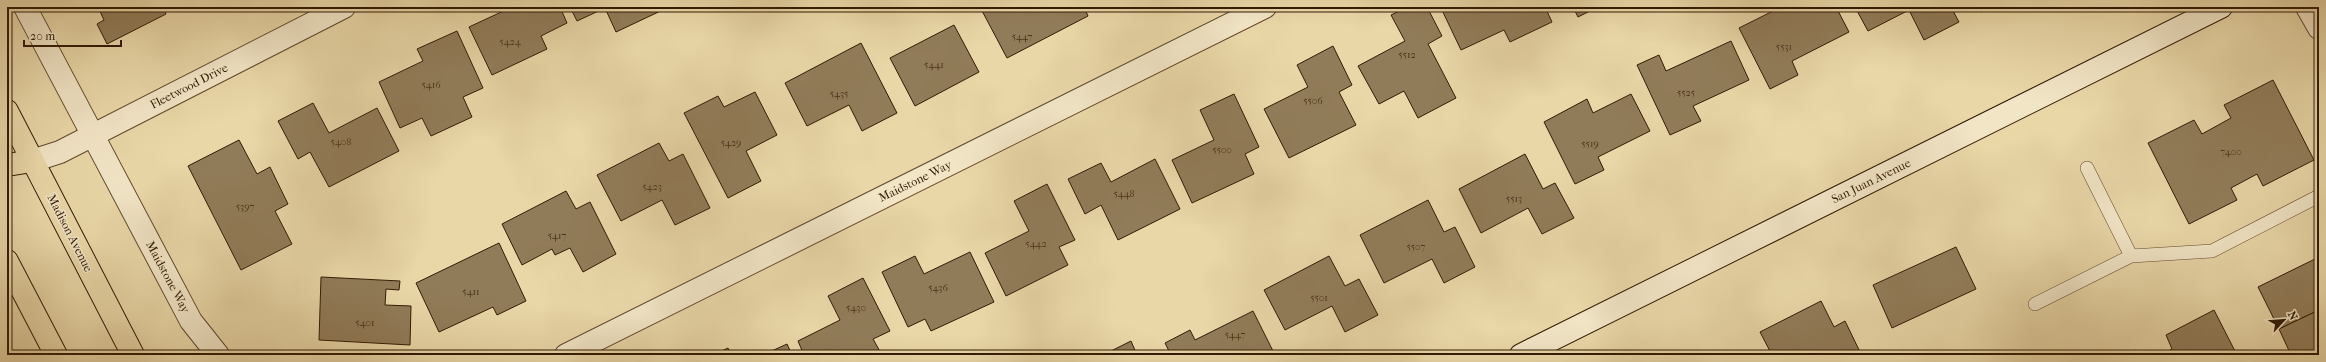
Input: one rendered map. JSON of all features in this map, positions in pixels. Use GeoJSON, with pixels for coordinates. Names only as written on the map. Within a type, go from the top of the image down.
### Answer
{"type":"FeatureCollection","features":[{"type":"Feature","properties":{"kind":"main road","name":"Madison Avenue"},"geometry":{"type":"LineString","coordinates":[[7,111],[133,355]]}},
{"type":"Feature","properties":{"kind":"main road"},"geometry":{"type":"LineString","coordinates":[[7,165],[32,161]]}},
{"type":"Feature","properties":{"kind":"main road"},"geometry":{"type":"LineString","coordinates":[[7,261],[56,355]]}},
{"type":"Feature","properties":{"kind":"street"},"geometry":{"type":"LineString","coordinates":[[25,7],[92,136]]}},
{"type":"Feature","properties":{"kind":"street","name":"Fleetwood Drive"},"geometry":{"type":"LineString","coordinates":[[32,161],[60,152],[344,7]]}},
{"type":"Feature","properties":{"kind":"street","name":"Maidstone Way"},"geometry":{"type":"LineString","coordinates":[[566,355],[1265,7]]}},
{"type":"Feature","properties":{"kind":"street","name":"San Juan Avenue"},"geometry":{"type":"LineString","coordinates":[[1521,355],[2221,7]]}},
{"type":"Feature","properties":{"kind":"street"},"geometry":{"type":"LineString","coordinates":[[2307,7],[2319,28]]}},
{"type":"Feature","properties":{"kind":"street","name":"Maidstone Way"},"geometry":{"type":"LineString","coordinates":[[92,136],[125,195],[191,321],[218,355]]}},
{"type":"Feature","properties":{"kind":"lane"},"geometry":{"type":"LineString","coordinates":[[2086,168],[2131,256]]}},
{"type":"Feature","properties":{"kind":"lane"},"geometry":{"type":"LineString","coordinates":[[2035,304],[2131,256],[2212,250],[2319,196]]}},
{"type":"Feature","properties":{"kind":"building"},"geometry":{"type":"Polygon","coordinates":[[[98,7],[163,7],[166,14],[107,44],[97,24],[104,20],[98,7]]]}},
{"type":"Feature","properties":{"kind":"building"},"geometry":{"type":"Polygon","coordinates":[[[512,7],[560,7],[567,23],[541,36],[547,49],[492,75],[469,27],[512,7]]]}},
{"type":"Feature","properties":{"kind":"building"},"geometry":{"type":"Polygon","coordinates":[[[570,7],[669,7],[616,32],[605,8],[577,21],[570,7]]]}},
{"type":"Feature","properties":{"kind":"building"},"geometry":{"type":"Polygon","coordinates":[[[980,7],[1084,7],[1088,16],[1007,58],[980,7]]]}},
{"type":"Feature","properties":{"kind":"building"},"geometry":{"type":"Polygon","coordinates":[[[1408,7],[1427,7],[1442,36],[1428,44],[1456,98],[1418,118],[1404,91],[1379,104],[1358,66],[1405,41],[1391,15],[1408,7]]]}},
{"type":"Feature","properties":{"kind":"building"},"geometry":{"type":"Polygon","coordinates":[[[1545,7],[1552,22],[1510,42],[1504,30],[1461,50],[1441,8],[1545,7]]]}},
{"type":"Feature","properties":{"kind":"building"},"geometry":{"type":"Polygon","coordinates":[[[1573,7],[1598,7],[1578,17],[1573,7]]]}},
{"type":"Feature","properties":{"kind":"building"},"geometry":{"type":"Polygon","coordinates":[[[1781,7],[1836,7],[1849,32],[1792,61],[1798,75],[1770,89],[1739,28],[1781,7]]]}},
{"type":"Feature","properties":{"kind":"building"},"geometry":{"type":"Polygon","coordinates":[[[1855,7],[1951,7],[1959,22],[1924,40],[1909,10],[1868,31],[1855,7]]]}},
{"type":"Feature","properties":{"kind":"building"},"geometry":{"type":"Polygon","coordinates":[[[1978,7],[1992,7],[1981,12],[1978,7]]]}},
{"type":"Feature","properties":{"kind":"building"},"geometry":{"type":"Polygon","coordinates":[[[954,25],[979,72],[915,106],[890,58],[954,25]]]}},
{"type":"Feature","properties":{"kind":"building"},"geometry":{"type":"Polygon","coordinates":[[[457,31],[483,88],[463,97],[472,117],[431,136],[422,118],[400,128],[379,82],[423,61],[417,49],[457,31]]]}},
{"type":"Feature","properties":{"kind":"building"},"geometry":{"type":"Polygon","coordinates":[[[1731,41],[1749,80],[1693,106],[1701,121],[1670,135],[1637,65],[1659,55],[1666,71],[1731,41]]]}},
{"type":"Feature","properties":{"kind":"building"},"geometry":{"type":"Polygon","coordinates":[[[861,43],[897,113],[862,131],[849,105],[807,126],[785,83],[861,43]]]}},
{"type":"Feature","properties":{"kind":"building"},"geometry":{"type":"Polygon","coordinates":[[[1333,46],[1352,85],[1339,92],[1356,125],[1289,158],[1264,109],[1308,87],[1297,65],[1333,46]]]}},
{"type":"Feature","properties":{"kind":"building"},"geometry":{"type":"Polygon","coordinates":[[[2273,80],[2314,160],[2263,186],[2257,174],[2231,188],[2237,200],[2189,224],[2148,143],[2194,120],[2202,134],[2231,118],[2224,105],[2273,80]]]}},
{"type":"Feature","properties":{"kind":"building"},"geometry":{"type":"Polygon","coordinates":[[[755,92],[777,135],[746,151],[761,181],[728,198],[684,113],[718,96],[724,107],[755,92]]]}},
{"type":"Feature","properties":{"kind":"building"},"geometry":{"type":"Polygon","coordinates":[[[1234,94],[1259,147],[1245,154],[1254,174],[1192,203],[1172,160],[1214,140],[1200,110],[1234,94]]]}},
{"type":"Feature","properties":{"kind":"building"},"geometry":{"type":"Polygon","coordinates":[[[1631,94],[1650,131],[1598,157],[1604,170],[1575,184],[1544,122],[1587,99],[1593,113],[1631,94]]]}},
{"type":"Feature","properties":{"kind":"building"},"geometry":{"type":"Polygon","coordinates":[[[313,103],[329,133],[377,108],[399,151],[329,187],[310,152],[298,159],[278,121],[313,103]]]}},
{"type":"Feature","properties":{"kind":"building"},"geometry":{"type":"Polygon","coordinates":[[[239,140],[257,174],[270,167],[288,204],[275,211],[292,244],[241,270],[188,166],[239,140]]]}},
{"type":"Feature","properties":{"kind":"building"},"geometry":{"type":"Polygon","coordinates":[[[659,143],[669,161],[683,154],[710,208],[675,225],[662,200],[621,221],[597,175],[659,143]]]}},
{"type":"Feature","properties":{"kind":"building"},"geometry":{"type":"Polygon","coordinates":[[[1525,154],[1543,189],[1555,183],[1574,218],[1542,234],[1528,208],[1481,233],[1459,189],[1525,154]]]}},
{"type":"Feature","properties":{"kind":"building"},"geometry":{"type":"Polygon","coordinates":[[[1155,159],[1180,209],[1118,240],[1101,205],[1085,214],[1068,179],[1101,163],[1111,182],[1155,159]]]}},
{"type":"Feature","properties":{"kind":"building"},"geometry":{"type":"Polygon","coordinates":[[[1047,184],[1075,240],[1059,247],[1068,265],[1006,296],[985,253],[1029,231],[1014,201],[1047,184]]]}},
{"type":"Feature","properties":{"kind":"building"},"geometry":{"type":"Polygon","coordinates":[[[566,191],[576,209],[590,202],[616,254],[583,272],[570,248],[555,255],[552,249],[522,265],[502,224],[566,191]]]}},
{"type":"Feature","properties":{"kind":"building"},"geometry":{"type":"Polygon","coordinates":[[[1428,200],[1444,232],[1455,227],[1475,267],[1444,283],[1432,259],[1384,283],[1360,235],[1428,200]]]}},
{"type":"Feature","properties":{"kind":"building"},"geometry":{"type":"Polygon","coordinates":[[[499,243],[526,301],[497,315],[493,307],[439,332],[416,283],[499,243]]]}},
{"type":"Feature","properties":{"kind":"building"},"geometry":{"type":"Polygon","coordinates":[[[1956,247],[1976,289],[1892,328],[1873,285],[1956,247]]]}},
{"type":"Feature","properties":{"kind":"building"},"geometry":{"type":"Polygon","coordinates":[[[970,252],[994,302],[931,331],[925,319],[908,327],[882,272],[915,256],[924,274],[970,252]]]}},
{"type":"Feature","properties":{"kind":"building"},"geometry":{"type":"Polygon","coordinates":[[[1329,256],[1345,286],[1359,279],[1378,315],[1345,332],[1332,306],[1285,330],[1264,290],[1329,256]]]}},
{"type":"Feature","properties":{"kind":"building"},"geometry":{"type":"Polygon","coordinates":[[[2319,257],[2319,310],[2279,329],[2258,287],[2319,257]]]}},
{"type":"Feature","properties":{"kind":"building"},"geometry":{"type":"Polygon","coordinates":[[[321,277],[400,281],[399,290],[386,289],[385,305],[411,306],[410,345],[319,340],[321,277]]]}},
{"type":"Feature","properties":{"kind":"building"},"geometry":{"type":"Polygon","coordinates":[[[863,278],[890,331],[873,339],[882,355],[804,355],[798,341],[840,320],[828,296],[863,278]]]}},
{"type":"Feature","properties":{"kind":"building"},"geometry":{"type":"Polygon","coordinates":[[[1821,301],[1834,327],[1845,321],[1861,354],[1772,355],[1760,332],[1821,301]]]}},
{"type":"Feature","properties":{"kind":"building"},"geometry":{"type":"Polygon","coordinates":[[[2214,310],[2237,355],[2160,355],[2172,349],[2166,335],[2214,310]]]}},
{"type":"Feature","properties":{"kind":"building"},"geometry":{"type":"Polygon","coordinates":[[[2319,310],[2319,355],[2291,355],[2279,329],[2319,310]]]}},
{"type":"Feature","properties":{"kind":"building"},"geometry":{"type":"Polygon","coordinates":[[[1253,311],[1275,355],[1171,355],[1165,343],[1190,330],[1195,340],[1253,311]]]}},
{"type":"Feature","properties":{"kind":"building"},"geometry":{"type":"Polygon","coordinates":[[[1131,341],[1137,355],[1103,355],[1131,341]]]}},
{"type":"Feature","properties":{"kind":"building"},"geometry":{"type":"Polygon","coordinates":[[[787,344],[792,355],[763,355],[787,344]]]}},
{"type":"Feature","properties":{"kind":"building"},"geometry":{"type":"Polygon","coordinates":[[[728,348],[731,355],[713,355],[728,348]]]}},
{"type":"Feature","properties":{"kind":"building"},"geometry":{"type":"Polygon","coordinates":[[[2136,350],[2138,355],[2126,355],[2136,350]]]}}]}
